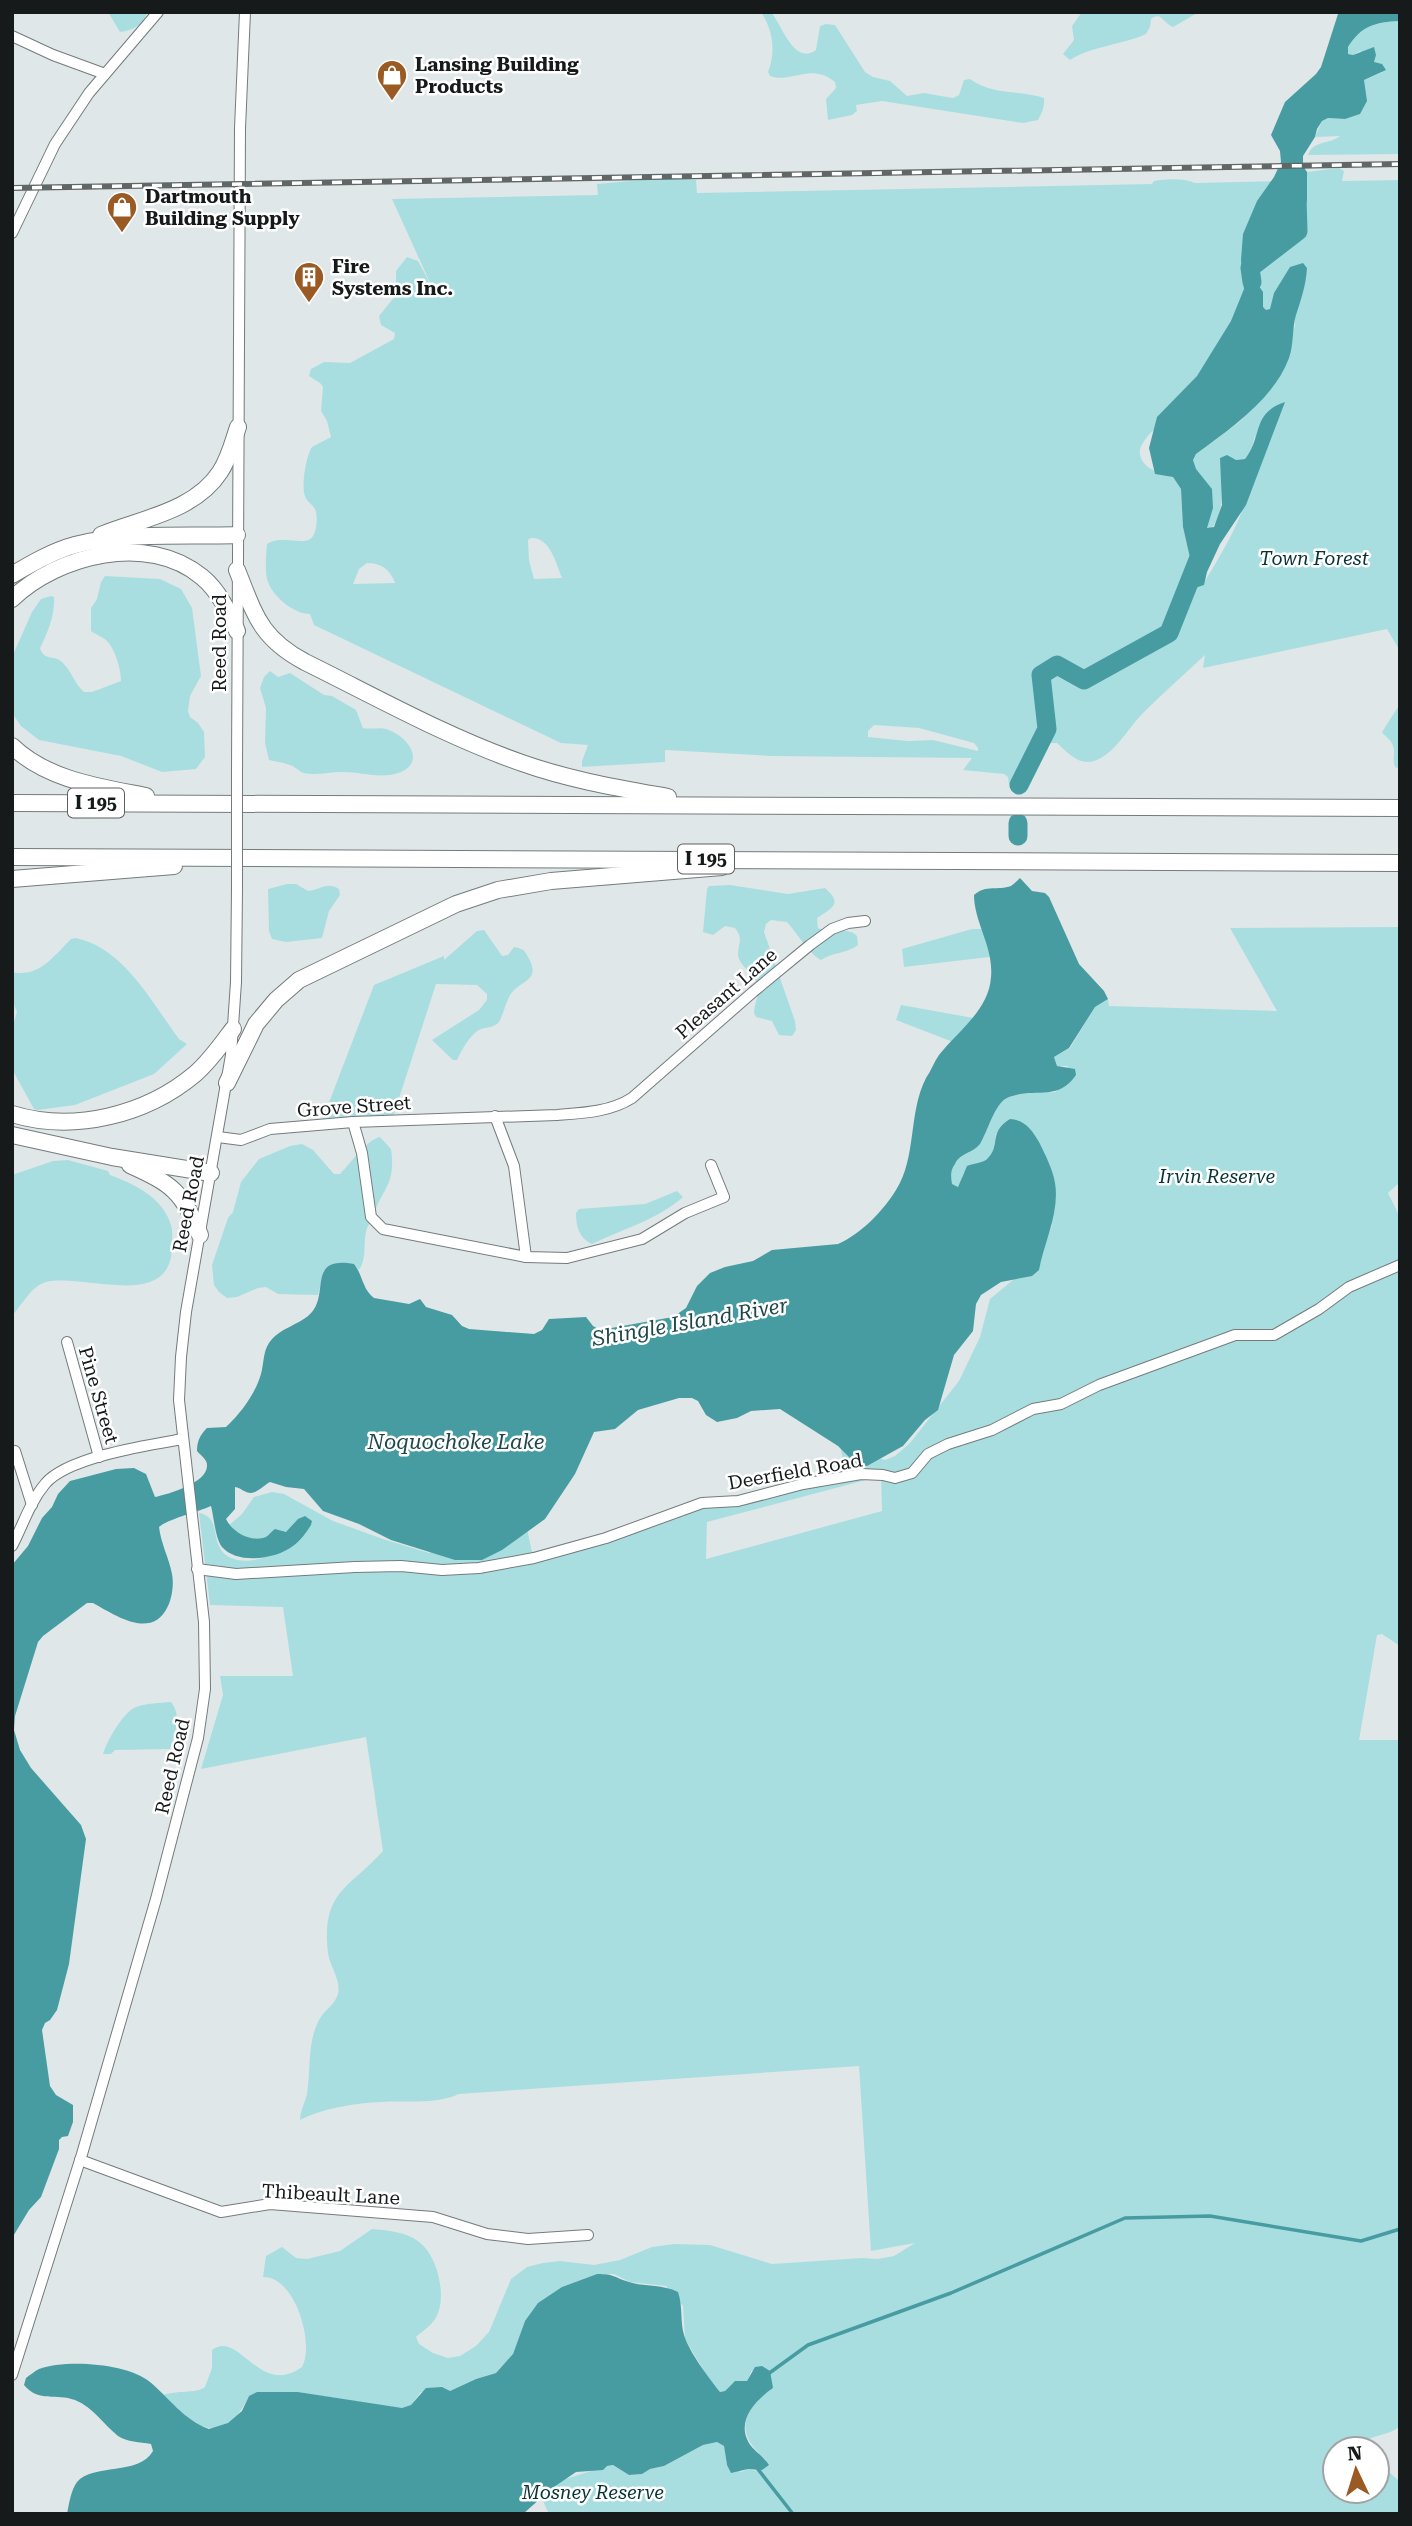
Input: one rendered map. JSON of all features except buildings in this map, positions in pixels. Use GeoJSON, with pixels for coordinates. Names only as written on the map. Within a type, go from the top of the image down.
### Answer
{"type":"FeatureCollection","features":[{"type":"Feature","properties":{"kind":"highway"},"geometry":{"type":"LineString","coordinates":[[12,575],[43,558],[177,507],[198,496],[219,474],[238,427]]}},
{"type":"Feature","properties":{"kind":"highway"},"geometry":{"type":"LineString","coordinates":[[75,545],[131,538],[237,535]]}},
{"type":"Feature","properties":{"kind":"highway"},"geometry":{"type":"LineString","coordinates":[[12,599],[45,574],[81,559],[110,554],[153,556],[186,566],[203,578],[222,601],[237,631]]}},
{"type":"Feature","properties":{"kind":"highway"},"geometry":{"type":"LineString","coordinates":[[237,570],[259,622],[272,641],[293,656],[353,686],[461,738],[524,764],[588,782],[715,804]]}},
{"type":"Feature","properties":{"kind":"highway"},"geometry":{"type":"LineString","coordinates":[[12,746],[27,759],[71,779],[179,803]]}},
{"type":"Feature","properties":{"kind":"highway","name":"I 195"},"geometry":{"type":"LineString","coordinates":[[12,803],[1400,808]]}},
{"type":"Feature","properties":{"kind":"highway","name":"I 195"},"geometry":{"type":"LineString","coordinates":[[12,857],[1400,863]]}},
{"type":"Feature","properties":{"kind":"highway"},"geometry":{"type":"LineString","coordinates":[[12,878],[157,868],[251,858]]}},
{"type":"Feature","properties":{"kind":"highway"},"geometry":{"type":"LineString","coordinates":[[227,1083],[256,1024],[276,1000],[299,980],[321,967],[469,899],[498,890],[551,881],[698,870],[793,859]]}},
{"type":"Feature","properties":{"kind":"highway"},"geometry":{"type":"LineString","coordinates":[[12,1114],[32,1119],[73,1121],[103,1118],[146,1105],[195,1074],[208,1062],[233,1029]]}},
{"type":"Feature","properties":{"kind":"highway"},"geometry":{"type":"LineString","coordinates":[[12,1135],[112,1157],[211,1173]]}},
{"type":"Feature","properties":{"kind":"highway"},"geometry":{"type":"LineString","coordinates":[[112,1157],[150,1174],[176,1191],[189,1209],[200,1235]]}},
{"type":"Feature","properties":{"kind":"street"},"geometry":{"type":"LineString","coordinates":[[12,233],[55,144],[89,93],[159,12]]}},
{"type":"Feature","properties":{"kind":"street","name":"Reed Road"},"geometry":{"type":"LineString","coordinates":[[12,2375],[80,2160],[156,1899],[198,1738],[205,1689],[204,1622],[179,1399],[181,1357],[227,1083],[233,1029],[237,889],[240,128],[245,12]]}},
{"type":"Feature","properties":{"kind":"street"},"geometry":{"type":"LineString","coordinates":[[12,36],[53,55],[106,74]]}},
{"type":"Feature","properties":{"kind":"street","name":"Pleasant Lane"},"geometry":{"type":"LineString","coordinates":[[618,1107],[632,1098],[810,945],[832,929],[865,921]]}},
{"type":"Feature","properties":{"kind":"street","name":"Grove Street"},"geometry":{"type":"LineString","coordinates":[[218,1138],[241,1140],[270,1129],[353,1122],[588,1112],[618,1107]]}},
{"type":"Feature","properties":{"kind":"street"},"geometry":{"type":"LineString","coordinates":[[495,1116],[514,1166],[526,1256]]}},
{"type":"Feature","properties":{"kind":"street"},"geometry":{"type":"LineString","coordinates":[[353,1122],[362,1153],[370,1217],[383,1229],[526,1256],[568,1258],[642,1239],[685,1213],[724,1198],[711,1165]]}},
{"type":"Feature","properties":{"kind":"street","name":"Deerfield Road"},"geometry":{"type":"LineString","coordinates":[[197,1569],[236,1574],[355,1567],[401,1566],[442,1570],[479,1568],[534,1558],[585,1544],[702,1503],[737,1501],[803,1484],[861,1474],[895,1478],[912,1474],[928,1454],[948,1444],[992,1430],[1033,1409],[1061,1404],[1099,1385],[1235,1335],[1274,1335],[1319,1309],[1349,1287],[1400,1265]]}},
{"type":"Feature","properties":{"kind":"street","name":"Pine Street"},"geometry":{"type":"LineString","coordinates":[[66,1342],[99,1457]]}},
{"type":"Feature","properties":{"kind":"street"},"geometry":{"type":"LineString","coordinates":[[12,1546],[43,1486],[58,1473],[99,1457],[183,1439]]}},
{"type":"Feature","properties":{"kind":"street"},"geometry":{"type":"LineString","coordinates":[[15,1451],[32,1505]]}},
{"type":"Feature","properties":{"kind":"street","name":"Thibeault Lane"},"geometry":{"type":"LineString","coordinates":[[80,2160],[222,2212],[270,2204],[433,2217],[487,2234],[528,2239],[588,2235]]}},
{"type":"Feature","properties":{"kind":"green space"},"geometry":{"type":"Polygon","coordinates":[[[108,12],[147,12],[137,26],[120,32],[108,12]]]}},
{"type":"Feature","properties":{"kind":"green space"},"geometry":{"type":"Polygon","coordinates":[[[761,12],[771,12],[789,42],[801,53],[816,50],[820,26],[835,25],[865,72],[890,81],[907,96],[924,93],[953,98],[959,95],[964,80],[970,79],[987,88],[1044,98],[1043,109],[1038,120],[1023,123],[882,101],[856,105],[857,111],[852,115],[828,120],[826,99],[836,88],[835,82],[826,76],[809,73],[786,78],[770,76],[768,72],[772,41],[761,12]]]}},
{"type":"Feature","properties":{"kind":"green space"},"geometry":{"type":"Polygon","coordinates":[[[1082,12],[1199,12],[1173,27],[1160,17],[1154,17],[1146,34],[1070,60],[1063,54],[1074,40],[1072,26],[1082,12]]]}},
{"type":"Feature","properties":{"kind":"green space"},"geometry":{"type":"Polygon","coordinates":[[[1400,21],[1400,154],[1308,155],[1317,145],[1340,136],[1315,137],[1322,121],[1328,118],[1345,119],[1364,86],[1364,80],[1383,72],[1360,51],[1353,55],[1348,54],[1352,38],[1365,28],[1400,21]]]}},
{"type":"Feature","properties":{"kind":"green space","name":"Town Forest"},"geometry":{"type":"Polygon","coordinates":[[[1339,168],[1344,171],[1342,181],[1400,180],[1400,651],[1387,629],[1203,668],[1205,655],[1145,711],[1116,746],[1102,757],[1083,762],[1057,743],[1045,743],[1025,777],[1016,786],[1009,784],[1008,777],[1004,774],[963,770],[972,758],[771,756],[665,750],[665,762],[582,767],[588,745],[561,743],[314,625],[310,614],[290,607],[269,585],[266,571],[267,544],[280,540],[305,541],[313,536],[316,526],[316,512],[304,491],[305,471],[312,447],[331,437],[321,411],[323,387],[309,376],[311,369],[324,362],[350,363],[394,339],[395,333],[381,325],[379,316],[396,295],[396,271],[407,257],[418,261],[432,287],[392,199],[598,195],[597,184],[665,178],[696,180],[697,193],[1152,184],[1154,181],[1169,179],[1195,183],[1286,181],[1250,264],[1260,356],[1170,416],[1143,443],[1140,454],[1145,464],[1173,477],[1181,489],[1183,527],[1190,558],[1188,584],[1202,586],[1233,532],[1245,504],[1252,474],[1255,435],[1251,452],[1245,459],[1236,460],[1221,477],[1219,515],[1206,534],[1193,460],[1196,454],[1238,423],[1267,394],[1295,326],[1295,316],[1302,296],[1264,313],[1253,270],[1261,257],[1280,244],[1307,200],[1307,172],[1339,168]],[[531,538],[528,540],[529,560],[534,579],[562,578],[548,546],[531,538]],[[367,563],[359,569],[353,584],[395,583],[388,571],[377,564],[367,563]],[[874,725],[868,731],[868,737],[908,741],[933,740],[978,751],[974,743],[919,728],[874,725]]]}},
{"type":"Feature","properties":{"kind":"green space"},"geometry":{"type":"Polygon","coordinates":[[[105,576],[160,579],[181,589],[192,608],[201,676],[190,696],[188,711],[204,732],[205,757],[196,769],[162,772],[121,756],[39,740],[21,726],[12,713],[12,657],[32,612],[41,599],[51,596],[54,597],[53,610],[40,648],[44,655],[63,663],[84,692],[92,692],[121,681],[113,649],[105,639],[91,631],[91,608],[105,576]]]}},
{"type":"Feature","properties":{"kind":"green space"},"geometry":{"type":"Polygon","coordinates":[[[270,671],[278,677],[290,673],[324,695],[332,696],[356,710],[363,728],[386,729],[398,735],[413,754],[409,767],[390,775],[342,772],[313,774],[269,760],[265,743],[266,708],[260,688],[264,677],[270,671]]]}},
{"type":"Feature","properties":{"kind":"green space"},"geometry":{"type":"Polygon","coordinates":[[[1400,704],[1400,767],[1396,768],[1394,749],[1382,732],[1400,704]]]}},
{"type":"Feature","properties":{"kind":"green space"},"geometry":{"type":"Polygon","coordinates":[[[296,884],[308,891],[327,886],[339,889],[340,895],[329,911],[322,938],[286,942],[272,939],[269,931],[268,889],[296,884]]]}},
{"type":"Feature","properties":{"kind":"green space"},"geometry":{"type":"Polygon","coordinates":[[[730,885],[788,894],[825,888],[835,902],[817,918],[818,928],[849,932],[857,936],[858,945],[821,960],[787,922],[771,920],[766,924],[764,932],[795,1021],[796,1030],[792,1036],[779,1035],[772,1021],[756,1017],[754,1013],[758,986],[738,957],[740,937],[735,928],[725,926],[713,935],[703,932],[707,889],[709,886],[730,885]]]}},
{"type":"Feature","properties":{"kind":"green space"},"geometry":{"type":"Polygon","coordinates":[[[1400,927],[1400,1182],[1388,1193],[1400,1217],[1400,1646],[1382,1634],[1377,1635],[1359,1740],[1400,1740],[1400,2426],[1380,2435],[1321,2435],[1321,2505],[1391,2505],[1391,2474],[1400,2482],[1400,2514],[549,2514],[537,2488],[607,2466],[613,2465],[629,2475],[642,2474],[664,2466],[703,2445],[717,2442],[724,2446],[727,2465],[741,2472],[748,2469],[758,2471],[766,2460],[749,2441],[746,2423],[754,2405],[773,2388],[752,2370],[747,2381],[735,2381],[725,2391],[720,2392],[685,2339],[683,2306],[666,2286],[630,2282],[614,2274],[597,2274],[562,2287],[525,2321],[513,2354],[496,2373],[450,2391],[421,2392],[411,2405],[402,2409],[298,2392],[249,2396],[239,2413],[229,2423],[218,2428],[208,2428],[186,2416],[163,2395],[205,2387],[212,2368],[212,2350],[222,2346],[231,2348],[262,2370],[274,2374],[287,2374],[302,2367],[306,2343],[304,2328],[293,2299],[284,2287],[263,2277],[266,2256],[282,2247],[296,2258],[307,2259],[340,2251],[372,2229],[397,2232],[414,2239],[431,2256],[441,2295],[437,2317],[416,2337],[419,2344],[448,2358],[460,2356],[476,2346],[489,2332],[511,2279],[527,2267],[543,2263],[560,2261],[594,2265],[620,2260],[652,2247],[674,2244],[710,2245],[772,2264],[878,2259],[894,2256],[915,2243],[871,2251],[859,2066],[459,2094],[431,2101],[351,2105],[329,2109],[300,2120],[307,2094],[315,2029],[321,2016],[338,1994],[338,1983],[328,1953],[329,1916],[340,1893],[383,1851],[366,1737],[201,1769],[223,1695],[220,1676],[293,1676],[283,1607],[210,1605],[199,1513],[210,1518],[220,1548],[225,1554],[246,1561],[276,1553],[227,1527],[242,1514],[254,1497],[272,1492],[284,1494],[333,1521],[429,1553],[525,1520],[532,1552],[845,1468],[840,1446],[885,1460],[895,1456],[910,1443],[959,1381],[980,1337],[990,1299],[1020,1274],[1044,1247],[1052,1225],[1052,1187],[996,1133],[991,1155],[967,1168],[958,1187],[952,1185],[952,1169],[957,1160],[980,1144],[1003,1101],[1019,1094],[1056,1092],[1068,1066],[1057,1066],[1054,1057],[1070,1048],[1095,1007],[1108,999],[1109,1006],[1277,1011],[1230,928],[1400,927]],[[881,1476],[707,1522],[706,1559],[882,1511],[881,1476]]]}},
{"type":"Feature","properties":{"kind":"green space"},"geometry":{"type":"Polygon","coordinates":[[[972,929],[983,929],[1006,955],[904,967],[902,949],[972,929]]]}},
{"type":"Feature","properties":{"kind":"green space"},"geometry":{"type":"Polygon","coordinates":[[[484,930],[502,956],[508,955],[514,947],[523,950],[533,971],[528,980],[509,997],[499,1022],[476,1032],[457,1060],[453,1060],[432,1040],[479,1010],[487,1000],[487,994],[477,985],[436,984],[392,1120],[320,1126],[374,985],[444,956],[444,960],[477,931],[484,930]]]}},
{"type":"Feature","properties":{"kind":"green space"},"geometry":{"type":"Polygon","coordinates":[[[76,938],[109,953],[123,965],[179,1039],[187,1044],[154,1074],[75,1105],[38,1110],[34,1109],[12,1069],[12,1029],[17,1012],[12,1000],[12,972],[22,973],[38,969],[71,939],[76,938]]]}},
{"type":"Feature","properties":{"kind":"green space"},"geometry":{"type":"Polygon","coordinates":[[[901,1005],[979,1019],[953,1042],[896,1020],[901,1005]]]}},
{"type":"Feature","properties":{"kind":"green space"},"geometry":{"type":"Polygon","coordinates":[[[380,1137],[391,1149],[392,1171],[367,1230],[364,1256],[359,1270],[354,1264],[324,1270],[318,1295],[278,1294],[266,1287],[237,1297],[227,1298],[219,1292],[214,1285],[212,1265],[228,1218],[233,1212],[241,1182],[259,1159],[302,1144],[313,1150],[334,1174],[340,1174],[364,1147],[380,1137]]]}},
{"type":"Feature","properties":{"kind":"green space"},"geometry":{"type":"Polygon","coordinates":[[[68,1160],[108,1171],[110,1175],[147,1193],[162,1207],[172,1227],[168,1266],[158,1278],[142,1284],[46,1282],[31,1292],[12,1316],[12,1175],[53,1161],[68,1160]]]}},
{"type":"Feature","properties":{"kind":"green space"},"geometry":{"type":"Polygon","coordinates":[[[677,1191],[683,1197],[662,1212],[592,1244],[579,1231],[576,1213],[579,1209],[645,1204],[677,1191]]]}},
{"type":"Feature","properties":{"kind":"green space"},"geometry":{"type":"Polygon","coordinates":[[[171,1702],[177,1719],[170,1749],[115,1750],[111,1754],[103,1754],[116,1728],[131,1710],[144,1705],[171,1702]]]}},
{"type":"Feature","properties":{"kind":"water"},"geometry":{"type":"Polygon","coordinates":[[[1400,12],[1400,21],[1370,26],[1358,34],[1348,47],[1348,54],[1353,55],[1374,47],[1374,62],[1382,64],[1386,70],[1364,80],[1367,101],[1360,114],[1345,119],[1328,118],[1322,121],[1303,156],[1303,166],[1307,172],[1307,200],[1302,218],[1280,244],[1261,257],[1253,270],[1254,279],[1263,292],[1263,307],[1266,310],[1270,309],[1274,293],[1290,267],[1303,263],[1307,268],[1295,320],[1291,353],[1282,373],[1250,412],[1196,454],[1193,460],[1196,469],[1212,489],[1213,508],[1207,528],[1214,527],[1222,505],[1220,458],[1227,455],[1236,460],[1245,459],[1262,419],[1267,412],[1285,402],[1246,505],[1220,544],[1204,585],[1192,589],[1188,584],[1190,558],[1183,527],[1181,489],[1173,477],[1155,474],[1149,448],[1157,417],[1197,376],[1231,321],[1244,289],[1241,260],[1243,234],[1257,201],[1281,162],[1280,151],[1271,135],[1285,102],[1321,67],[1338,14],[1400,12]]]}},
{"type":"Feature","properties":{"kind":"water","name":"Noquochoke Lake"},"geometry":{"type":"Polygon","coordinates":[[[1020,878],[1032,891],[1045,893],[1049,897],[1079,964],[1108,999],[1095,1007],[1069,1048],[1054,1057],[1057,1066],[1075,1069],[1076,1075],[1069,1084],[1053,1091],[1007,1098],[995,1112],[980,1144],[957,1160],[952,1169],[952,1184],[958,1187],[967,1166],[984,1161],[992,1153],[1003,1124],[1010,1119],[1020,1121],[1034,1133],[1051,1167],[1055,1183],[1055,1205],[1039,1270],[1032,1276],[1001,1282],[981,1295],[976,1304],[973,1331],[954,1355],[938,1410],[925,1420],[903,1446],[867,1466],[858,1466],[838,1446],[780,1409],[751,1411],[737,1418],[717,1422],[706,1415],[698,1401],[679,1398],[638,1410],[615,1429],[594,1432],[575,1474],[545,1519],[502,1550],[482,1560],[455,1560],[391,1540],[359,1524],[323,1511],[304,1489],[270,1482],[251,1493],[235,1487],[235,1509],[226,1519],[243,1535],[254,1539],[266,1537],[275,1529],[286,1532],[298,1519],[305,1516],[312,1521],[311,1525],[298,1542],[286,1551],[267,1557],[247,1558],[229,1553],[222,1547],[216,1533],[211,1506],[169,1521],[159,1527],[173,1582],[169,1603],[161,1616],[153,1622],[143,1624],[122,1618],[93,1603],[87,1603],[38,1642],[15,1716],[14,1730],[20,1750],[31,1768],[81,1825],[86,1839],[69,1964],[57,2010],[42,2030],[50,2086],[56,2095],[73,2105],[73,2122],[68,2136],[59,2140],[59,2149],[41,2197],[29,2210],[12,2238],[12,1565],[28,1546],[58,1494],[70,1481],[116,1469],[134,1468],[146,1474],[155,1497],[186,1487],[201,1477],[207,1465],[197,1451],[201,1436],[207,1428],[226,1427],[243,1409],[258,1381],[269,1343],[279,1333],[312,1312],[317,1304],[325,1270],[330,1265],[354,1264],[374,1298],[409,1304],[420,1299],[426,1307],[452,1315],[462,1326],[469,1329],[534,1334],[542,1330],[549,1319],[586,1317],[600,1330],[673,1317],[686,1308],[697,1286],[710,1273],[753,1261],[772,1250],[838,1244],[847,1240],[871,1221],[896,1190],[907,1164],[920,1092],[926,1078],[939,1055],[985,1000],[991,977],[990,956],[977,915],[974,895],[983,890],[1011,886],[1020,878]]]}},
{"type":"Feature","properties":{"kind":"water"},"geometry":{"type":"Polygon","coordinates":[[[597,2274],[678,2292],[687,2342],[720,2392],[725,2391],[735,2381],[747,2381],[755,2367],[762,2366],[770,2371],[773,2388],[751,2410],[745,2424],[751,2446],[769,2465],[762,2470],[748,2469],[731,2473],[724,2446],[717,2442],[703,2445],[664,2466],[642,2474],[629,2475],[613,2465],[603,2470],[576,2472],[551,2489],[523,2514],[67,2514],[72,2493],[77,2482],[84,2476],[137,2464],[153,2451],[151,2444],[129,2441],[118,2436],[82,2403],[68,2398],[42,2396],[24,2385],[26,2378],[32,2373],[51,2366],[80,2364],[112,2367],[150,2382],[184,2414],[209,2429],[228,2423],[242,2411],[249,2396],[257,2392],[298,2392],[402,2408],[411,2405],[426,2388],[442,2387],[450,2391],[496,2373],[513,2354],[525,2321],[538,2303],[562,2287],[597,2274]]]}},
{"type":"Feature","properties":{"kind":"waterway","name":"Shingle Island River"},"geometry":{"type":"LineString","coordinates":[[1252,282],[1250,268],[1298,231],[1297,197]]}},
{"type":"Feature","properties":{"kind":"waterway","name":"Shingle Island River"},"geometry":{"type":"LineString","coordinates":[[1019,785],[1047,729],[1041,675],[1057,665],[1084,680],[1169,633],[1198,560]]}},
{"type":"Feature","properties":{"kind":"waterway","name":"Shingle Island River"},"geometry":{"type":"LineString","coordinates":[[1018,823],[1018,836]]}},
{"type":"Feature","properties":{"kind":"waterway"},"geometry":{"type":"LineString","coordinates":[[768,2374],[808,2345],[951,2293],[1125,2218],[1210,2216],[1361,2241],[1400,2229]]}},
{"type":"Feature","properties":{"kind":"waterway"},"geometry":{"type":"LineString","coordinates":[[757,2468],[793,2514]]}},
{"type":"Feature","properties":{"kind":"railway"},"geometry":{"type":"LineString","coordinates":[[12,188],[1400,164]]}},
{"type":"Feature","properties":{"kind":"place","name":"Lansing Building Products"},"geometry":{"type":"Point","coordinates":[392,102]}},
{"type":"Feature","properties":{"kind":"place","name":"Dartmouth Building Supply"},"geometry":{"type":"Point","coordinates":[122,234]}},
{"type":"Feature","properties":{"kind":"place","name":"Fire Systems Inc."},"geometry":{"type":"Point","coordinates":[309,304]}},
{"type":"Feature","properties":{"kind":"park label","name":"Irvin Reserve"},"geometry":{"type":"Point","coordinates":[1217,1176]}},
{"type":"Feature","properties":{"kind":"park label","name":"Mosney Reserve"},"geometry":{"type":"Point","coordinates":[593,2492]}}]}
